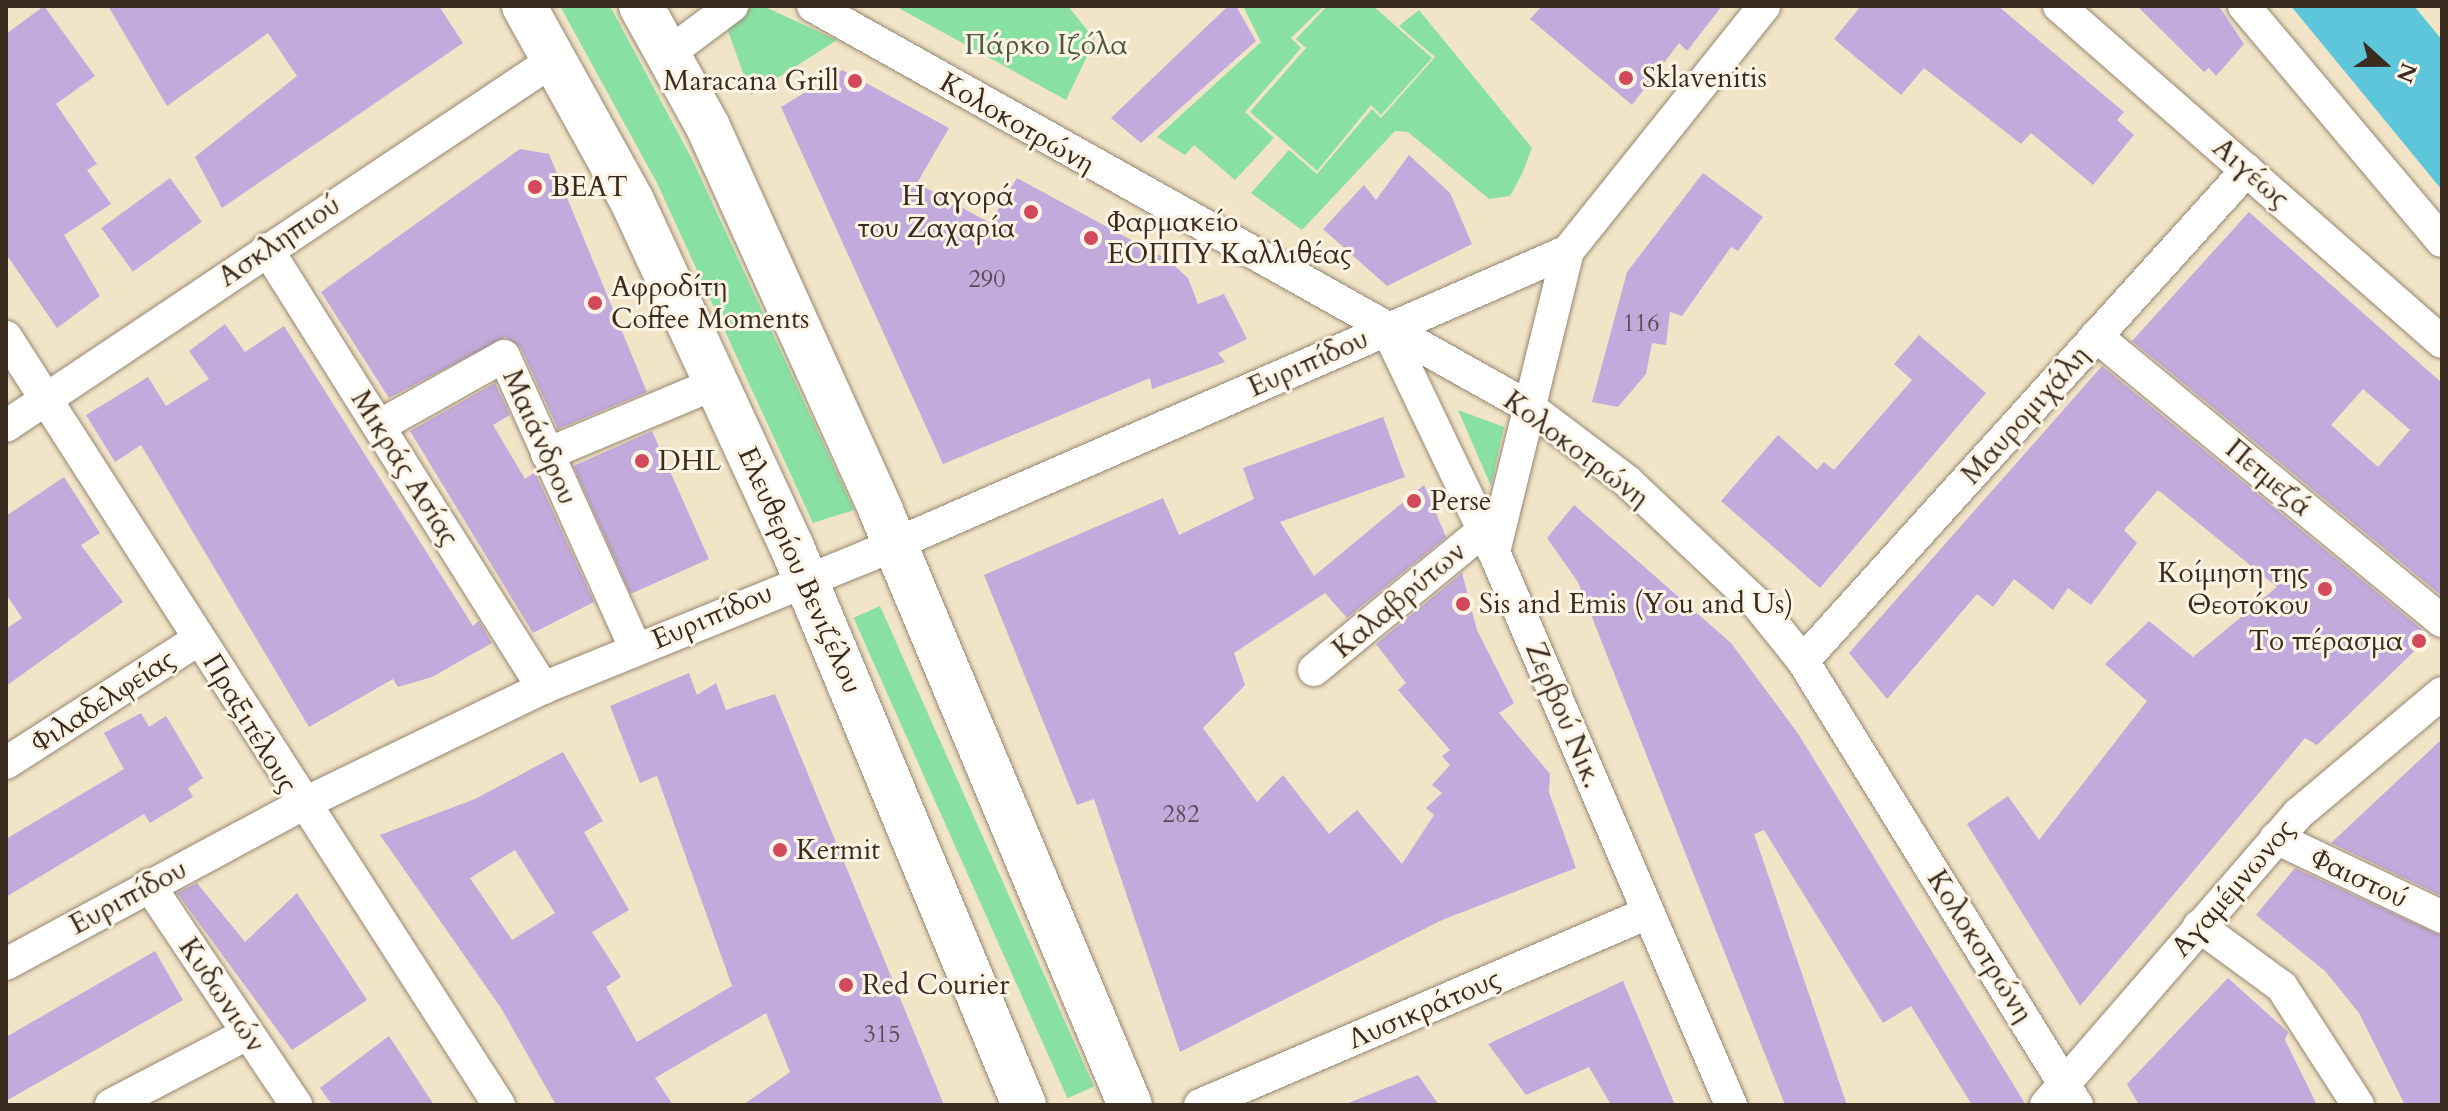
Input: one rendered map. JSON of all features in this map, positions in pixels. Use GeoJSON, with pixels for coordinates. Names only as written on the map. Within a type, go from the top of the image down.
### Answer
{"type":"FeatureCollection","features":[{"type":"Feature","properties":{"kind":"main road","name":"Ελευθερίου Βενιζέλου"},"geometry":{"type":"LineString","coordinates":[[524,6],[632,201],[806,578],[1024,1105]]}},
{"type":"Feature","properties":{"kind":"main road"},"geometry":{"type":"LineString","coordinates":[[641,6],[669,53],[894,544],[1130,1105]]}},
{"type":"Feature","properties":{"kind":"street"},"geometry":{"type":"LineString","coordinates":[[669,53],[732,6]]}},
{"type":"Feature","properties":{"kind":"street","name":"Κολοκοτρώνη"},"geometry":{"type":"LineString","coordinates":[[813,6],[1529,407],[1627,481],[1758,605],[1803,661],[2062,1097]]}},
{"type":"Feature","properties":{"kind":"street","name":"Ευριπίδου"},"geometry":{"type":"LineString","coordinates":[[1489,541],[1529,407],[1568,251],[1764,6]]}},
{"type":"Feature","properties":{"kind":"street","name":"Αιγέως"},"geometry":{"type":"LineString","coordinates":[[2059,6],[2442,342]]}},
{"type":"Feature","properties":{"kind":"street"},"geometry":{"type":"LineString","coordinates":[[2244,6],[2442,241]]}},
{"type":"Feature","properties":{"kind":"street","name":"Ασκληπιού"},"geometry":{"type":"LineString","coordinates":[[6,426],[555,59]]}},
{"type":"Feature","properties":{"kind":"street","name":"Μαυρομιχάλη"},"geometry":{"type":"LineString","coordinates":[[1803,661],[2247,170]]}},
{"type":"Feature","properties":{"kind":"street","name":"Μικράς Ασίας"},"geometry":{"type":"LineString","coordinates":[[267,249],[543,688]]}},
{"type":"Feature","properties":{"kind":"street","name":"Ευριπίδου"},"geometry":{"type":"LineString","coordinates":[[6,964],[301,805],[543,688],[894,544],[1568,251]]}},
{"type":"Feature","properties":{"kind":"street","name":"Ζερβού Νικ."},"geometry":{"type":"LineString","coordinates":[[1387,329],[1489,541],[1731,1105]]}},
{"type":"Feature","properties":{"kind":"street","name":"Πετμεζά"},"geometry":{"type":"LineString","coordinates":[[2096,336],[2442,621]]}},
{"type":"Feature","properties":{"kind":"street","name":"Πραξιτέλους"},"geometry":{"type":"LineString","coordinates":[[6,337],[47,397],[301,805],[499,1105]]}},
{"type":"Feature","properties":{"kind":"street","name":"Μαιάνδρου"},"geometry":{"type":"LineString","coordinates":[[379,426],[504,356],[635,648]]}},
{"type":"Feature","properties":{"kind":"street"},"geometry":{"type":"LineString","coordinates":[[547,454],[717,383]]}},
{"type":"Feature","properties":{"kind":"street","name":"Καλαβρύτων"},"geometry":{"type":"LineString","coordinates":[[1314,670],[1489,541]]}},
{"type":"Feature","properties":{"kind":"street","name":"Φιλαδελφείας"},"geometry":{"type":"LineString","coordinates":[[6,763],[199,639]]}},
{"type":"Feature","properties":{"kind":"street","name":"Αγαμέμνωνος"},"geometry":{"type":"LineString","coordinates":[[2062,1097],[2199,926],[2276,838],[2442,693]]}},
{"type":"Feature","properties":{"kind":"street","name":"Φαιστού"},"geometry":{"type":"LineString","coordinates":[[2276,838],[2442,917]]}},
{"type":"Feature","properties":{"kind":"street","name":"Κυδωνιών"},"geometry":{"type":"LineString","coordinates":[[149,885],[296,1105]]}},
{"type":"Feature","properties":{"kind":"street","name":"Λυσικράτους"},"geometry":{"type":"LineString","coordinates":[[1200,1105],[1648,913]]}},
{"type":"Feature","properties":{"kind":"street"},"geometry":{"type":"LineString","coordinates":[[2199,926],[2282,987],[2358,1105]]}},
{"type":"Feature","properties":{"kind":"street"},"geometry":{"type":"LineString","coordinates":[[111,1105],[247,1034]]}},
{"type":"Feature","properties":{"kind":"green space"},"geometry":{"type":"Polygon","coordinates":[[[560,6],[610,6],[693,161],[854,510],[813,523],[657,183],[560,6]]]}},
{"type":"Feature","properties":{"kind":"green space"},"geometry":{"type":"Polygon","coordinates":[[[763,6],[837,40],[751,95],[728,31],[740,10],[763,6]]]}},
{"type":"Feature","properties":{"kind":"green space","name":"Πάρκο Ιζόλα"},"geometry":{"type":"Polygon","coordinates":[[[895,6],[1068,6],[1095,40],[1066,100],[895,6]]]}},
{"type":"Feature","properties":{"kind":"green space"},"geometry":{"type":"Polygon","coordinates":[[[1243,6],[1324,6],[1291,38],[1301,48],[1245,112],[1274,138],[1235,180],[1194,145],[1185,155],[1157,137],[1261,42],[1243,6]]]}},
{"type":"Feature","properties":{"kind":"green space"},"geometry":{"type":"Polygon","coordinates":[[[1327,6],[1373,6],[1432,58],[1381,115],[1371,105],[1317,171],[1250,112],[1306,48],[1296,39],[1327,6]]]}},
{"type":"Feature","properties":{"kind":"green space"},"geometry":{"type":"Polygon","coordinates":[[[1419,10],[1532,148],[1522,174],[1510,196],[1489,199],[1408,132],[1395,131],[1302,230],[1251,193],[1289,150],[1317,174],[1372,109],[1381,118],[1435,57],[1399,26],[1419,10]]]}},
{"type":"Feature","properties":{"kind":"green space"},"geometry":{"type":"Polygon","coordinates":[[[1458,410],[1504,427],[1491,486],[1458,410]]]}},
{"type":"Feature","properties":{"kind":"green space"},"geometry":{"type":"Polygon","coordinates":[[[880,606],[1094,1087],[1067,1098],[854,618],[880,606]]]}},
{"type":"Feature","properties":{"kind":"water"},"geometry":{"type":"Polygon","coordinates":[[[2291,6],[2414,6],[2442,40],[2442,190],[2291,6]]]}},
{"type":"Feature","properties":{"kind":"building"},"geometry":{"type":"Polygon","coordinates":[[[44,6],[95,76],[56,104],[97,164],[87,170],[111,204],[64,235],[100,296],[57,328],[6,254],[6,34],[44,6]]]}},
{"type":"Feature","properties":{"kind":"building"},"geometry":{"type":"Polygon","coordinates":[[[108,6],[439,6],[463,43],[222,208],[195,157],[297,76],[268,33],[167,106],[108,6]]]}},
{"type":"Feature","properties":{"kind":"building"},"geometry":{"type":"Polygon","coordinates":[[[1228,6],[1236,6],[1256,41],[1141,143],[1111,118],[1228,6]]]}},
{"type":"Feature","properties":{"kind":"building","name":"Sklavenitis"},"geometry":{"type":"Polygon","coordinates":[[[1542,6],[1722,6],[1687,51],[1679,43],[1632,105],[1530,19],[1542,6]]]}},
{"type":"Feature","properties":{"kind":"building"},"geometry":{"type":"Polygon","coordinates":[[[1861,6],[1998,6],[2124,112],[2117,120],[2134,135],[2093,185],[2031,133],[2021,144],[1924,68],[1901,95],[1834,39],[1861,6]]]}},
{"type":"Feature","properties":{"kind":"building"},"geometry":{"type":"Polygon","coordinates":[[[2137,6],[2219,6],[2244,44],[2216,76],[2209,68],[2204,72],[2137,6]]]}},
{"type":"Feature","properties":{"kind":"building"},"geometry":{"type":"Polygon","coordinates":[[[842,70],[949,128],[917,183],[990,223],[1017,178],[1168,260],[1188,278],[1198,304],[1224,294],[1247,339],[1218,353],[1225,362],[1152,389],[1150,378],[943,464],[781,107],[842,70]]]}},
{"type":"Feature","properties":{"kind":"building"},"geometry":{"type":"Polygon","coordinates":[[[520,149],[549,154],[647,392],[558,429],[521,348],[506,337],[389,398],[321,292],[520,149]]]}},
{"type":"Feature","properties":{"kind":"building"},"geometry":{"type":"Polygon","coordinates":[[[1409,155],[1450,193],[1472,244],[1387,286],[1323,229],[1364,185],[1376,200],[1409,155]]]}},
{"type":"Feature","properties":{"kind":"building"},"geometry":{"type":"Polygon","coordinates":[[[1703,173],[1763,217],[1738,251],[1731,247],[1682,316],[1670,312],[1666,345],[1652,343],[1646,374],[1618,407],[1592,402],[1627,272],[1703,173]]]}},
{"type":"Feature","properties":{"kind":"building"},"geometry":{"type":"Polygon","coordinates":[[[170,178],[202,222],[133,272],[101,228],[170,178]]]}},
{"type":"Feature","properties":{"kind":"building"},"geometry":{"type":"Polygon","coordinates":[[[2249,212],[2442,383],[2442,596],[2132,341],[2249,212]],[[2363,389],[2331,425],[2378,467],[2410,430],[2363,389]]]}},
{"type":"Feature","properties":{"kind":"building"},"geometry":{"type":"Polygon","coordinates":[[[225,324],[245,352],[284,326],[473,626],[479,621],[492,643],[432,677],[398,687],[393,679],[309,727],[141,445],[115,462],[86,415],[148,377],[166,406],[209,379],[189,351],[225,324]]]}},
{"type":"Feature","properties":{"kind":"building"},"geometry":{"type":"Polygon","coordinates":[[[1919,335],[1986,393],[1820,588],[1721,501],[1778,435],[1817,470],[1824,462],[1834,470],[1912,380],[1894,364],[1919,335]]]}},
{"type":"Feature","properties":{"kind":"building"},"geometry":{"type":"Polygon","coordinates":[[[2102,366],[2430,636],[2317,745],[2305,738],[2080,1006],[1967,824],[2008,796],[2039,840],[2147,701],[2105,664],[2149,621],[2193,657],[2277,587],[2158,490],[2124,530],[2137,543],[2091,605],[2068,588],[2053,610],[2014,579],[1993,607],[1977,594],[1887,699],[1849,653],[2102,366]]]}},
{"type":"Feature","properties":{"kind":"building"},"geometry":{"type":"Polygon","coordinates":[[[495,383],[510,415],[493,425],[525,479],[535,472],[594,602],[533,633],[410,431],[495,383]]]}},
{"type":"Feature","properties":{"kind":"building"},"geometry":{"type":"Polygon","coordinates":[[[1383,417],[1405,477],[1280,522],[1314,576],[1424,485],[1446,537],[1347,618],[1325,593],[1234,653],[1245,685],[1203,728],[1257,802],[1283,775],[1329,834],[1357,810],[1402,864],[1434,815],[1426,808],[1442,793],[1432,785],[1450,765],[1442,756],[1450,750],[1398,690],[1406,683],[1376,644],[1462,573],[1477,630],[1514,703],[1499,713],[1550,774],[1549,792],[1576,868],[1442,920],[1180,1052],[1094,799],[1077,805],[984,575],[1163,498],[1179,535],[1254,499],[1243,468],[1383,417]]]}},
{"type":"Feature","properties":{"kind":"building"},"geometry":{"type":"Polygon","coordinates":[[[652,431],[709,559],[630,594],[573,466],[652,431]]]}},
{"type":"Feature","properties":{"kind":"building"},"geometry":{"type":"Polygon","coordinates":[[[64,477],[100,533],[81,545],[123,602],[6,686],[6,629],[22,618],[6,594],[6,516],[64,477]]]}},
{"type":"Feature","properties":{"kind":"building"},"geometry":{"type":"Polygon","coordinates":[[[1574,505],[1731,643],[1799,735],[2026,1105],[1972,1105],[1911,1006],[1883,1023],[1764,830],[1754,834],[1847,1105],[1785,1105],[1578,582],[1547,538],[1574,505]]]}},
{"type":"Feature","properties":{"kind":"building"},"geometry":{"type":"Polygon","coordinates":[[[689,673],[697,695],[716,683],[726,710],[775,694],[944,1105],[743,1105],[790,1072],[766,1013],[655,1078],[673,1105],[556,1105],[501,1008],[380,835],[475,799],[563,752],[603,821],[584,832],[629,910],[592,932],[621,977],[606,987],[637,1042],[732,986],[657,776],[640,783],[610,706],[689,673]],[[515,850],[470,878],[512,940],[555,913],[515,850]]]}},
{"type":"Feature","properties":{"kind":"building"},"geometry":{"type":"Polygon","coordinates":[[[141,713],[149,727],[166,716],[203,778],[188,788],[193,797],[150,823],[144,814],[6,897],[6,839],[124,769],[104,733],[141,713]]]}},
{"type":"Feature","properties":{"kind":"building"},"geometry":{"type":"Polygon","coordinates":[[[2442,739],[2442,896],[2331,843],[2442,739]]]}},
{"type":"Feature","properties":{"kind":"building"},"geometry":{"type":"Polygon","coordinates":[[[2295,868],[2442,936],[2442,1105],[2405,1105],[2359,1013],[2325,971],[2256,915],[2295,868]]]}},
{"type":"Feature","properties":{"kind":"building"},"geometry":{"type":"Polygon","coordinates":[[[197,883],[245,942],[297,893],[367,1000],[292,1050],[177,893],[197,883]]]}},
{"type":"Feature","properties":{"kind":"building"},"geometry":{"type":"Polygon","coordinates":[[[155,951],[183,1000],[6,1101],[6,1037],[155,951]]]}},
{"type":"Feature","properties":{"kind":"building"},"geometry":{"type":"Polygon","coordinates":[[[2228,978],[2288,1032],[2285,1040],[2317,1105],[2139,1105],[2127,1084],[2228,978]]]}},
{"type":"Feature","properties":{"kind":"building"},"geometry":{"type":"Polygon","coordinates":[[[1623,981],[1675,1105],[1611,1105],[1589,1067],[1526,1095],[1488,1044],[1623,981]]]}},
{"type":"Feature","properties":{"kind":"building"},"geometry":{"type":"Polygon","coordinates":[[[389,1036],[434,1105],[332,1105],[320,1088],[389,1036]]]}},
{"type":"Feature","properties":{"kind":"building"},"geometry":{"type":"Polygon","coordinates":[[[1418,1075],[1439,1105],[1346,1104],[1418,1075]]]}},
{"type":"Feature","properties":{"kind":"place","name":"Sklavenitis"},"geometry":{"type":"Point","coordinates":[1626,78]}},
{"type":"Feature","properties":{"kind":"place","name":"Maracana Grill"},"geometry":{"type":"Point","coordinates":[855,81]}},
{"type":"Feature","properties":{"kind":"place","name":"ΒΕΑΤ"},"geometry":{"type":"Point","coordinates":[535,187]}},
{"type":"Feature","properties":{"kind":"place","name":"Η αγορά του Ζαχαρία"},"geometry":{"type":"Point","coordinates":[1031,212]}},
{"type":"Feature","properties":{"kind":"place","name":"Φαρμακείο ΕΟΠΠΥ Καλλιθέας"},"geometry":{"type":"Point","coordinates":[1091,238]}},
{"type":"Feature","properties":{"kind":"place","name":"Αφροδίτη Coffee Moments"},"geometry":{"type":"Point","coordinates":[595,303]}},
{"type":"Feature","properties":{"kind":"place","name":"DHL"},"geometry":{"type":"Point","coordinates":[642,461]}},
{"type":"Feature","properties":{"kind":"place","name":"Perse"},"geometry":{"type":"Point","coordinates":[1414,501]}},
{"type":"Feature","properties":{"kind":"place","name":"Κοίμηση της Θεοτόκου"},"geometry":{"type":"Point","coordinates":[2325,589]}},
{"type":"Feature","properties":{"kind":"place","name":"Sis and Emis (You and Us)"},"geometry":{"type":"Point","coordinates":[1463,604]}},
{"type":"Feature","properties":{"kind":"place","name":"Το πέρασμα"},"geometry":{"type":"Point","coordinates":[2419,641]}},
{"type":"Feature","properties":{"kind":"place","name":"Kermit"},"geometry":{"type":"Point","coordinates":[780,850]}},
{"type":"Feature","properties":{"kind":"place","name":"Red Courier"},"geometry":{"type":"Point","coordinates":[846,985]}}]}
